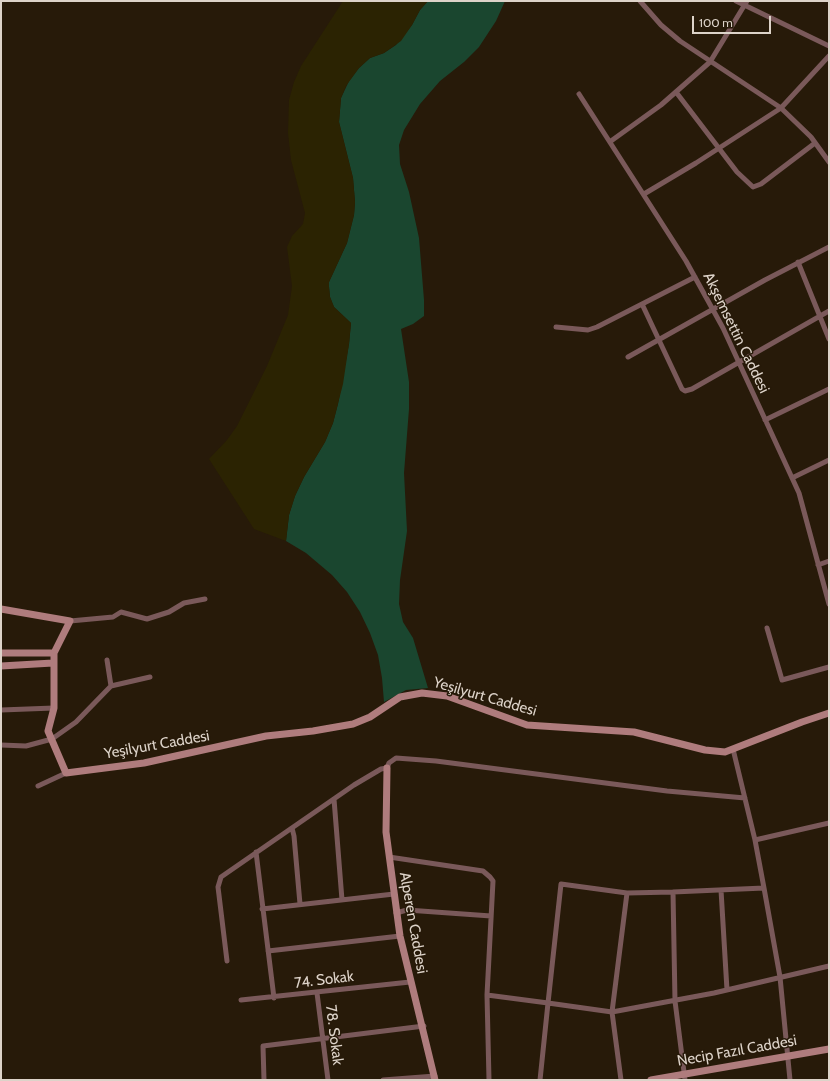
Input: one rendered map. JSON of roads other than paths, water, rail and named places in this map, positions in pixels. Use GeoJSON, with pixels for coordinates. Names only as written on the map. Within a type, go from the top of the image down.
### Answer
{"type":"FeatureCollection","features":[{"type":"Feature","properties":{"kind":"street"},"geometry":{"type":"LineString","coordinates":[[640,1],[670,34],[781,108],[815,144],[829,162]]}},
{"type":"Feature","properties":{"kind":"street"},"geometry":{"type":"LineString","coordinates":[[736,1],[746,3],[829,46]]}},
{"type":"Feature","properties":{"kind":"street"},"geometry":{"type":"LineString","coordinates":[[610,141],[661,105],[710,62],[746,3]]}},
{"type":"Feature","properties":{"kind":"street"},"geometry":{"type":"LineString","coordinates":[[644,194],[781,108],[829,56]]}},
{"type":"Feature","properties":{"kind":"street"},"geometry":{"type":"LineString","coordinates":[[676,92],[740,176],[753,186],[761,184],[815,144]]}},
{"type":"Feature","properties":{"kind":"street","name":"Akşemsettin Caddesi"},"geometry":{"type":"LineString","coordinates":[[579,94],[644,194],[695,277],[739,363],[799,493],[829,604]]}},
{"type":"Feature","properties":{"kind":"street"},"geometry":{"type":"LineString","coordinates":[[628,357],[798,262],[829,247]]}},
{"type":"Feature","properties":{"kind":"street"},"geometry":{"type":"LineString","coordinates":[[798,262],[829,339]]}},
{"type":"Feature","properties":{"kind":"street"},"geometry":{"type":"LineString","coordinates":[[556,327],[588,330],[695,277]]}},
{"type":"Feature","properties":{"kind":"street"},"geometry":{"type":"LineString","coordinates":[[642,304],[682,389],[685,391],[692,390],[829,311]]}},
{"type":"Feature","properties":{"kind":"street"},"geometry":{"type":"LineString","coordinates":[[765,420],[829,390]]}},
{"type":"Feature","properties":{"kind":"street"},"geometry":{"type":"LineString","coordinates":[[792,478],[829,460]]}},
{"type":"Feature","properties":{"kind":"street"},"geometry":{"type":"LineString","coordinates":[[818,565],[829,562]]}},
{"type":"Feature","properties":{"kind":"street"},"geometry":{"type":"LineString","coordinates":[[1,608],[70,621],[113,617],[121,612],[146,619],[169,612],[184,603],[205,599]]}},
{"type":"Feature","properties":{"kind":"street"},"geometry":{"type":"LineString","coordinates":[[38,786],[66,773],[48,731],[54,708],[54,653],[70,621]]}},
{"type":"Feature","properties":{"kind":"street"},"geometry":{"type":"LineString","coordinates":[[768,628],[782,680],[829,667]]}},
{"type":"Feature","properties":{"kind":"street"},"geometry":{"type":"LineString","coordinates":[[1,653],[54,653]]}},
{"type":"Feature","properties":{"kind":"street"},"geometry":{"type":"LineString","coordinates":[[107,660],[111,686]]}},
{"type":"Feature","properties":{"kind":"street"},"geometry":{"type":"LineString","coordinates":[[1,666],[54,663]]}},
{"type":"Feature","properties":{"kind":"street"},"geometry":{"type":"LineString","coordinates":[[1,746],[26,746],[52,739],[76,722],[111,686],[150,677]]}},
{"type":"Feature","properties":{"kind":"street","name":"Yeşilyurt Caddesi"},"geometry":{"type":"LineString","coordinates":[[66,773],[144,763],[266,736],[313,731],[353,724],[370,717],[400,697],[422,693],[447,696],[527,725],[634,732],[706,750],[725,752],[802,722],[829,714]]}},
{"type":"Feature","properties":{"kind":"street"},"geometry":{"type":"LineString","coordinates":[[1,710],[54,708]]}},
{"type":"Feature","properties":{"kind":"street"},"geometry":{"type":"LineString","coordinates":[[733,749],[755,840],[780,977],[786,1056],[790,1080]]}},
{"type":"Feature","properties":{"kind":"street"},"geometry":{"type":"LineString","coordinates":[[227,961],[219,884],[224,874],[334,799],[381,769],[387,768],[392,760],[401,757],[644,788],[745,798]]}},
{"type":"Feature","properties":{"kind":"street","name":"Alperen Caddesi"},"geometry":{"type":"LineString","coordinates":[[387,768],[386,832],[396,913],[410,982],[424,1026],[435,1078]]}},
{"type":"Feature","properties":{"kind":"street"},"geometry":{"type":"LineString","coordinates":[[334,799],[342,900]]}},
{"type":"Feature","properties":{"kind":"street"},"geometry":{"type":"LineString","coordinates":[[755,840],[829,822]]}},
{"type":"Feature","properties":{"kind":"street"},"geometry":{"type":"LineString","coordinates":[[292,828],[300,904]]}},
{"type":"Feature","properties":{"kind":"street"},"geometry":{"type":"LineString","coordinates":[[256,852],[274,998]]}},
{"type":"Feature","properties":{"kind":"street"},"geometry":{"type":"LineString","coordinates":[[389,857],[486,872],[493,881],[487,995],[489,1080]]}},
{"type":"Feature","properties":{"kind":"street"},"geometry":{"type":"LineString","coordinates":[[540,1080],[561,884],[627,893],[764,888]]}},
{"type":"Feature","properties":{"kind":"street"},"geometry":{"type":"LineString","coordinates":[[721,890],[727,990]]}},
{"type":"Feature","properties":{"kind":"street"},"geometry":{"type":"LineString","coordinates":[[672,892],[675,1001],[685,1077]]}},
{"type":"Feature","properties":{"kind":"street"},"geometry":{"type":"LineString","coordinates":[[621,1080],[612,1012],[627,893]]}},
{"type":"Feature","properties":{"kind":"street"},"geometry":{"type":"LineString","coordinates":[[262,909],[394,894]]}},
{"type":"Feature","properties":{"kind":"street"},"geometry":{"type":"LineString","coordinates":[[396,913],[407,910],[491,916]]}},
{"type":"Feature","properties":{"kind":"street"},"geometry":{"type":"LineString","coordinates":[[268,951],[400,936]]}},
{"type":"Feature","properties":{"kind":"street"},"geometry":{"type":"LineString","coordinates":[[487,995],[612,1012],[727,990],[829,966]]}},
{"type":"Feature","properties":{"kind":"street","name":"74. Sokak"},"geometry":{"type":"LineString","coordinates":[[241,1000],[274,998],[410,982]]}},
{"type":"Feature","properties":{"kind":"street","name":"78. Sokak"},"geometry":{"type":"LineString","coordinates":[[317,993],[328,1080]]}},
{"type":"Feature","properties":{"kind":"street"},"geometry":{"type":"LineString","coordinates":[[264,1080],[264,1046],[424,1026]]}},
{"type":"Feature","properties":{"kind":"street","name":"Necip Fazıl Caddesi"},"geometry":{"type":"LineString","coordinates":[[651,1080],[685,1077],[786,1056],[829,1049]]}},
{"type":"Feature","properties":{"kind":"street"},"geometry":{"type":"LineString","coordinates":[[383,1080],[435,1078]]}}]}
